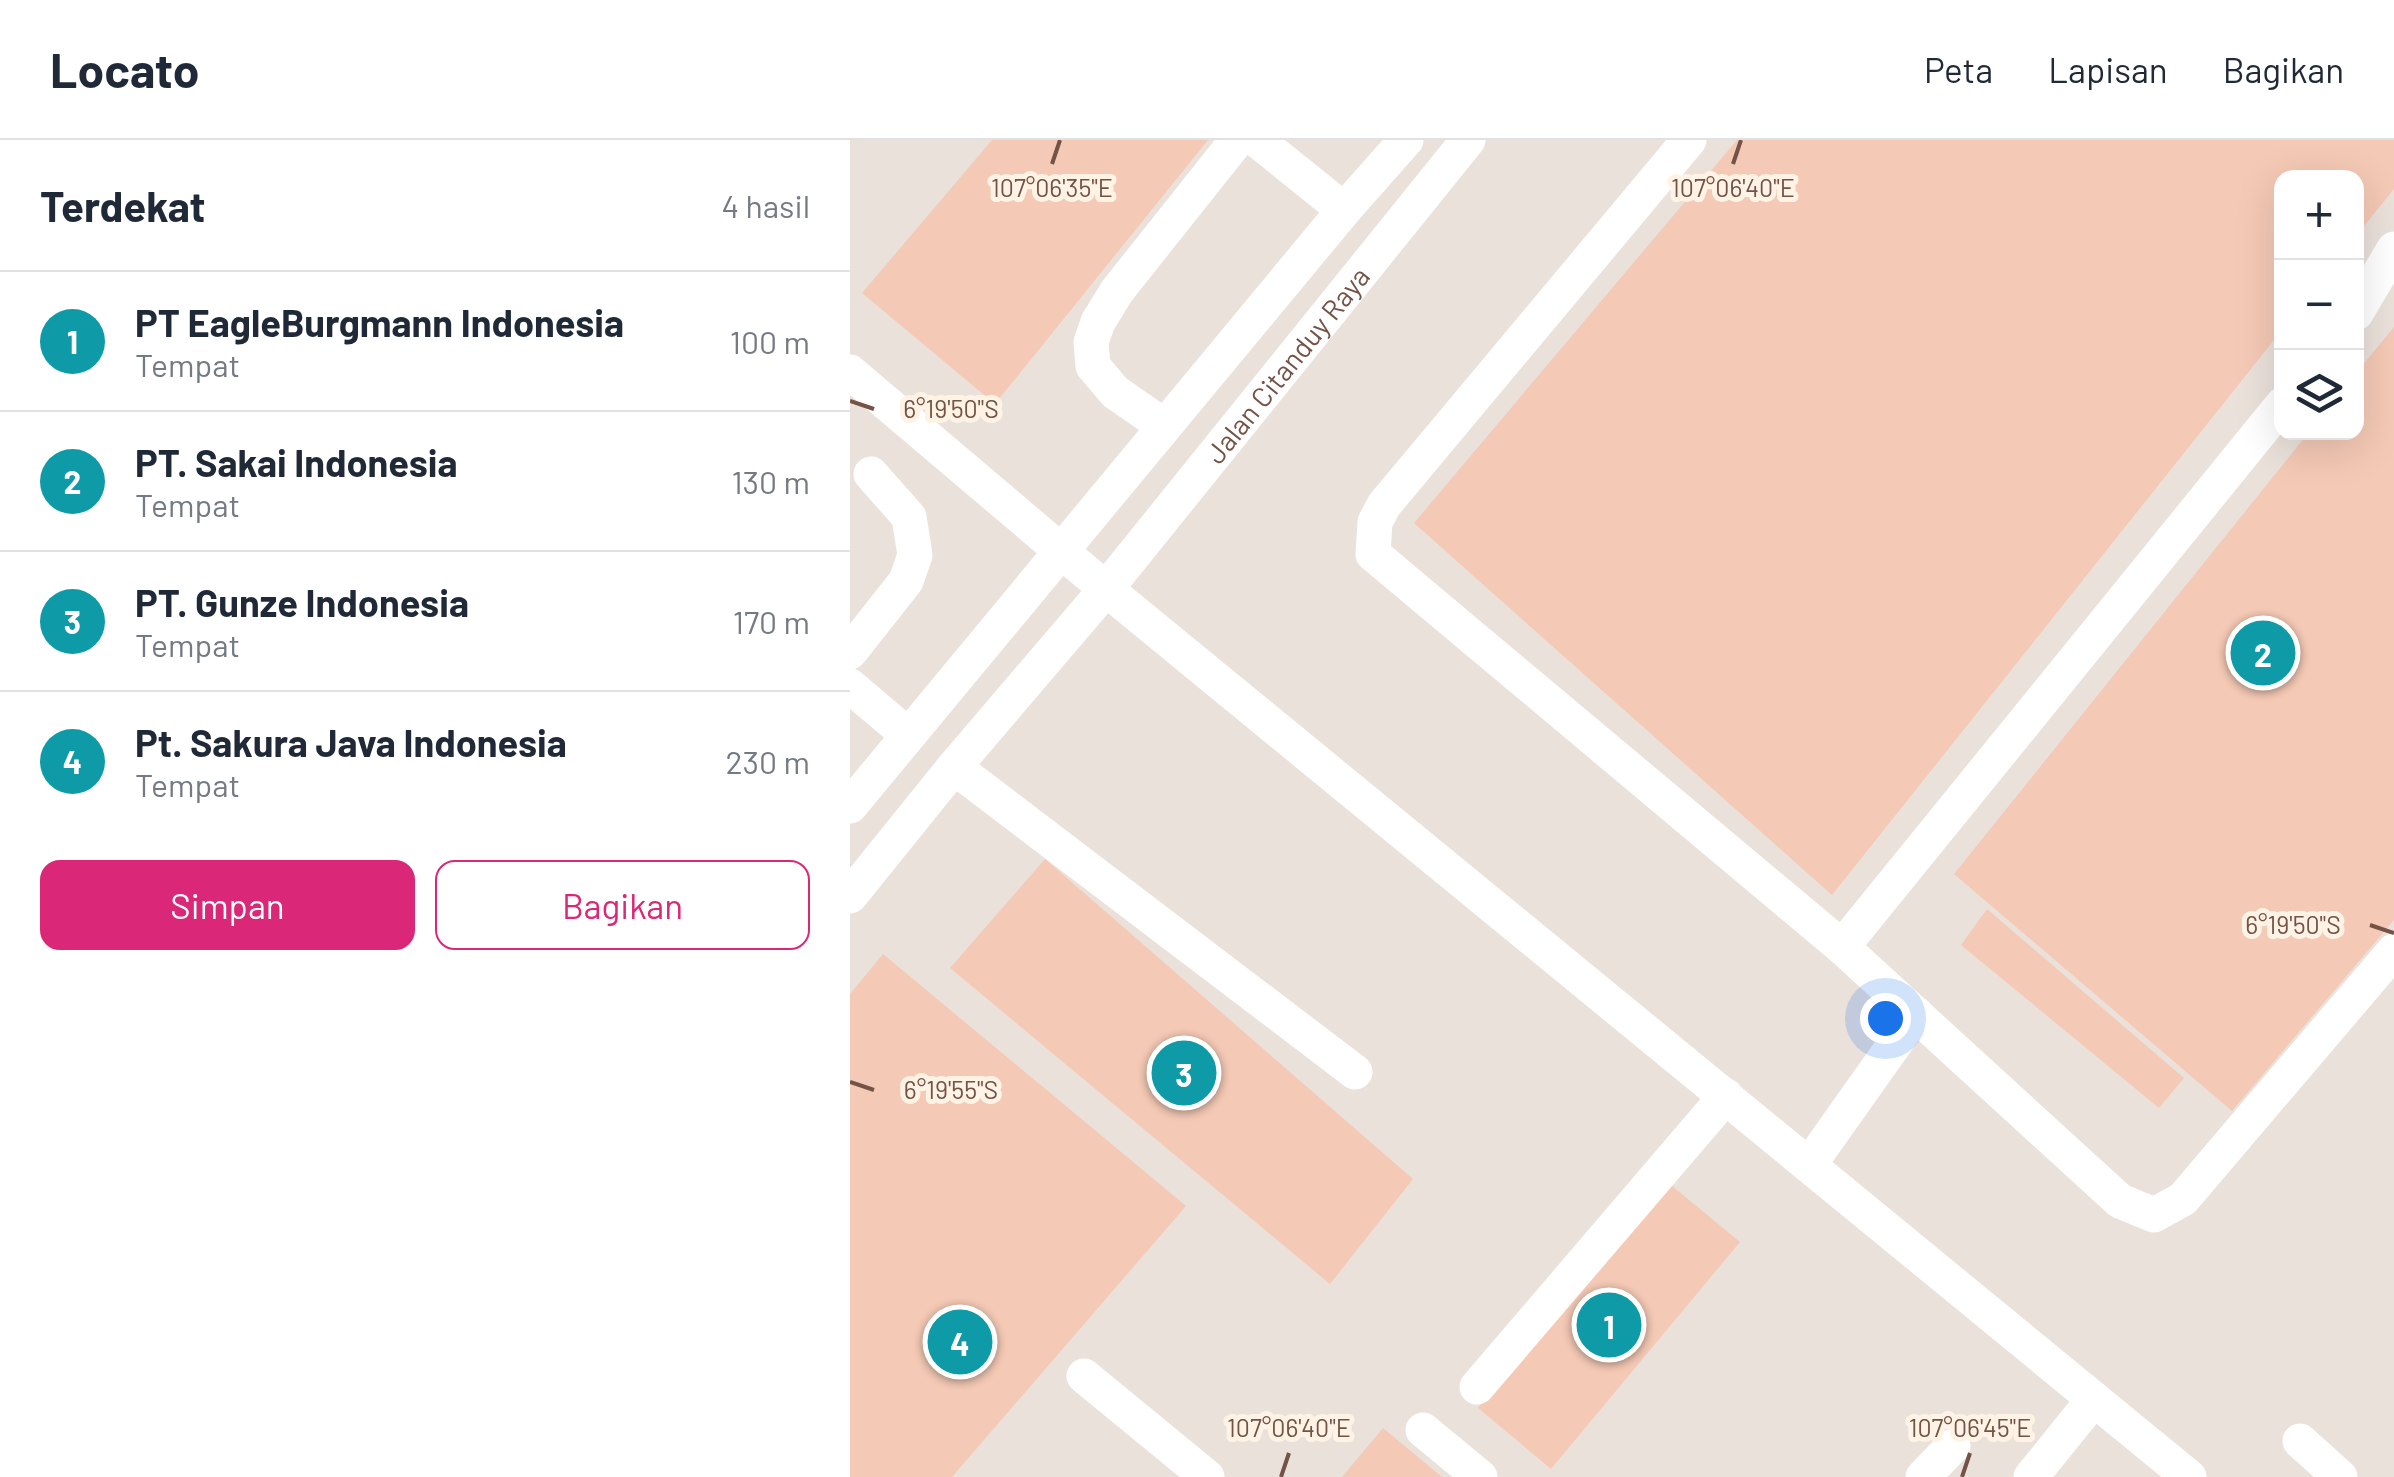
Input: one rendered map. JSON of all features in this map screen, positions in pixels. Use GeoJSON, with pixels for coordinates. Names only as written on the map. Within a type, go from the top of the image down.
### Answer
{"type":"FeatureCollection","features":[{"type":"Feature","properties":{"kind":"street"},"geometry":{"type":"LineString","coordinates":[[1164,426],[1115,392],[1093,366],[1092,342],[1098,322],[1117,290],[1237,140]]}},
{"type":"Feature","properties":{"kind":"street"},"geometry":{"type":"LineString","coordinates":[[1257,140],[1344,210]]}},
{"type":"Feature","properties":{"kind":"street","name":"Jalan Citanduy Raya"},"geometry":{"type":"LineString","coordinates":[[850,806],[1406,140]]}},
{"type":"Feature","properties":{"kind":"street","name":"Jalan Citanduy Raya"},"geometry":{"type":"LineString","coordinates":[[850,896],[1106,589],[1468,140]]}},
{"type":"Feature","properties":{"kind":"street"},"geometry":{"type":"LineString","coordinates":[[1689,140],[1384,505],[1375,522],[1373,554],[1842,947],[2120,1201],[2154,1214],[2182,1199],[2394,951]]}},
{"type":"Feature","properties":{"kind":"street"},"geometry":{"type":"LineString","coordinates":[[2364,300],[2394,250]]}},
{"type":"Feature","properties":{"kind":"street"},"geometry":{"type":"LineString","coordinates":[[850,372],[1106,589],[2189,1477]]}},
{"type":"Feature","properties":{"kind":"street"},"geometry":{"type":"LineString","coordinates":[[1842,947],[2274,416]]}},
{"type":"Feature","properties":{"kind":"street"},"geometry":{"type":"LineString","coordinates":[[850,652],[906,581],[915,555],[909,517],[870,474]]}},
{"type":"Feature","properties":{"kind":"street"},"geometry":{"type":"LineString","coordinates":[[850,686],[908,735]]}},
{"type":"Feature","properties":{"kind":"street"},"geometry":{"type":"LineString","coordinates":[[954,767],[1355,1072]]}},
{"type":"Feature","properties":{"kind":"street"},"geometry":{"type":"LineString","coordinates":[[1809,1165],[1916,1014]]}},
{"type":"Feature","properties":{"kind":"street"},"geometry":{"type":"LineString","coordinates":[[1477,1387],[1726,1096]]}},
{"type":"Feature","properties":{"kind":"street"},"geometry":{"type":"LineString","coordinates":[[1084,1376],[1207,1477]]}},
{"type":"Feature","properties":{"kind":"street"},"geometry":{"type":"LineString","coordinates":[[2032,1477],[2094,1399]]}},
{"type":"Feature","properties":{"kind":"street"},"geometry":{"type":"LineString","coordinates":[[1422,1430],[1480,1477]]}},
{"type":"Feature","properties":{"kind":"street"},"geometry":{"type":"LineString","coordinates":[[2300,1442],[2340,1477]]}},
{"type":"Feature","properties":{"kind":"street"},"geometry":{"type":"LineString","coordinates":[[1923,1477],[1954,1446]]}},
{"type":"Feature","properties":{"kind":"shaded area"},"geometry":{"type":"Polygon","coordinates":[[[850,140],[2394,140],[2394,1477],[850,1477],[850,140]]]}},
{"type":"Feature","properties":{"kind":"building"},"geometry":{"type":"Polygon","coordinates":[[[992,140],[1208,140],[995,404],[862,293],[992,140]]]}},
{"type":"Feature","properties":{"kind":"building"},"geometry":{"type":"Polygon","coordinates":[[[1737,140],[2394,140],[2394,189],[2364,226],[2364,170],[2274,170],[2274,340],[1832,895],[1414,523],[1737,140]]]}},
{"type":"Feature","properties":{"kind":"building"},"geometry":{"type":"Polygon","coordinates":[[[2394,327],[2394,920],[2232,1111],[1954,874],[2303,440],[2364,440],[2364,363],[2394,327]]]}},
{"type":"Feature","properties":{"kind":"building"},"geometry":{"type":"Polygon","coordinates":[[[1045,859],[1413,1179],[1330,1284],[950,968],[1045,859]]]}},
{"type":"Feature","properties":{"kind":"building"},"geometry":{"type":"Polygon","coordinates":[[[1987,909],[2184,1078],[2159,1108],[1961,945],[1987,909]]]}},
{"type":"Feature","properties":{"kind":"building"},"geometry":{"type":"Polygon","coordinates":[[[883,954],[1186,1206],[952,1477],[850,1477],[850,994],[883,954]]]}},
{"type":"Feature","properties":{"kind":"building"},"geometry":{"type":"Polygon","coordinates":[[[1666,1181],[1740,1242],[1551,1469],[1478,1408],[1666,1181]]]}},
{"type":"Feature","properties":{"kind":"building"},"geometry":{"type":"Polygon","coordinates":[[[1383,1428],[1442,1477],[1342,1477],[1383,1428]]]}},
{"type":"Feature","properties":{"kind":"place","name":"PT. Sakai Indonesia"},"geometry":{"type":"Point","coordinates":[2263,653]}},
{"type":"Feature","properties":{"kind":"place","name":"PT. Gunze Indonesia"},"geometry":{"type":"Point","coordinates":[1184,1073]}},
{"type":"Feature","properties":{"kind":"place","name":"PT EagleBurgmann Indonesia"},"geometry":{"type":"Point","coordinates":[1609,1325]}},
{"type":"Feature","properties":{"kind":"place","name":"Pt. Sakura Java Indonesia"},"geometry":{"type":"Point","coordinates":[960,1342]}}]}
